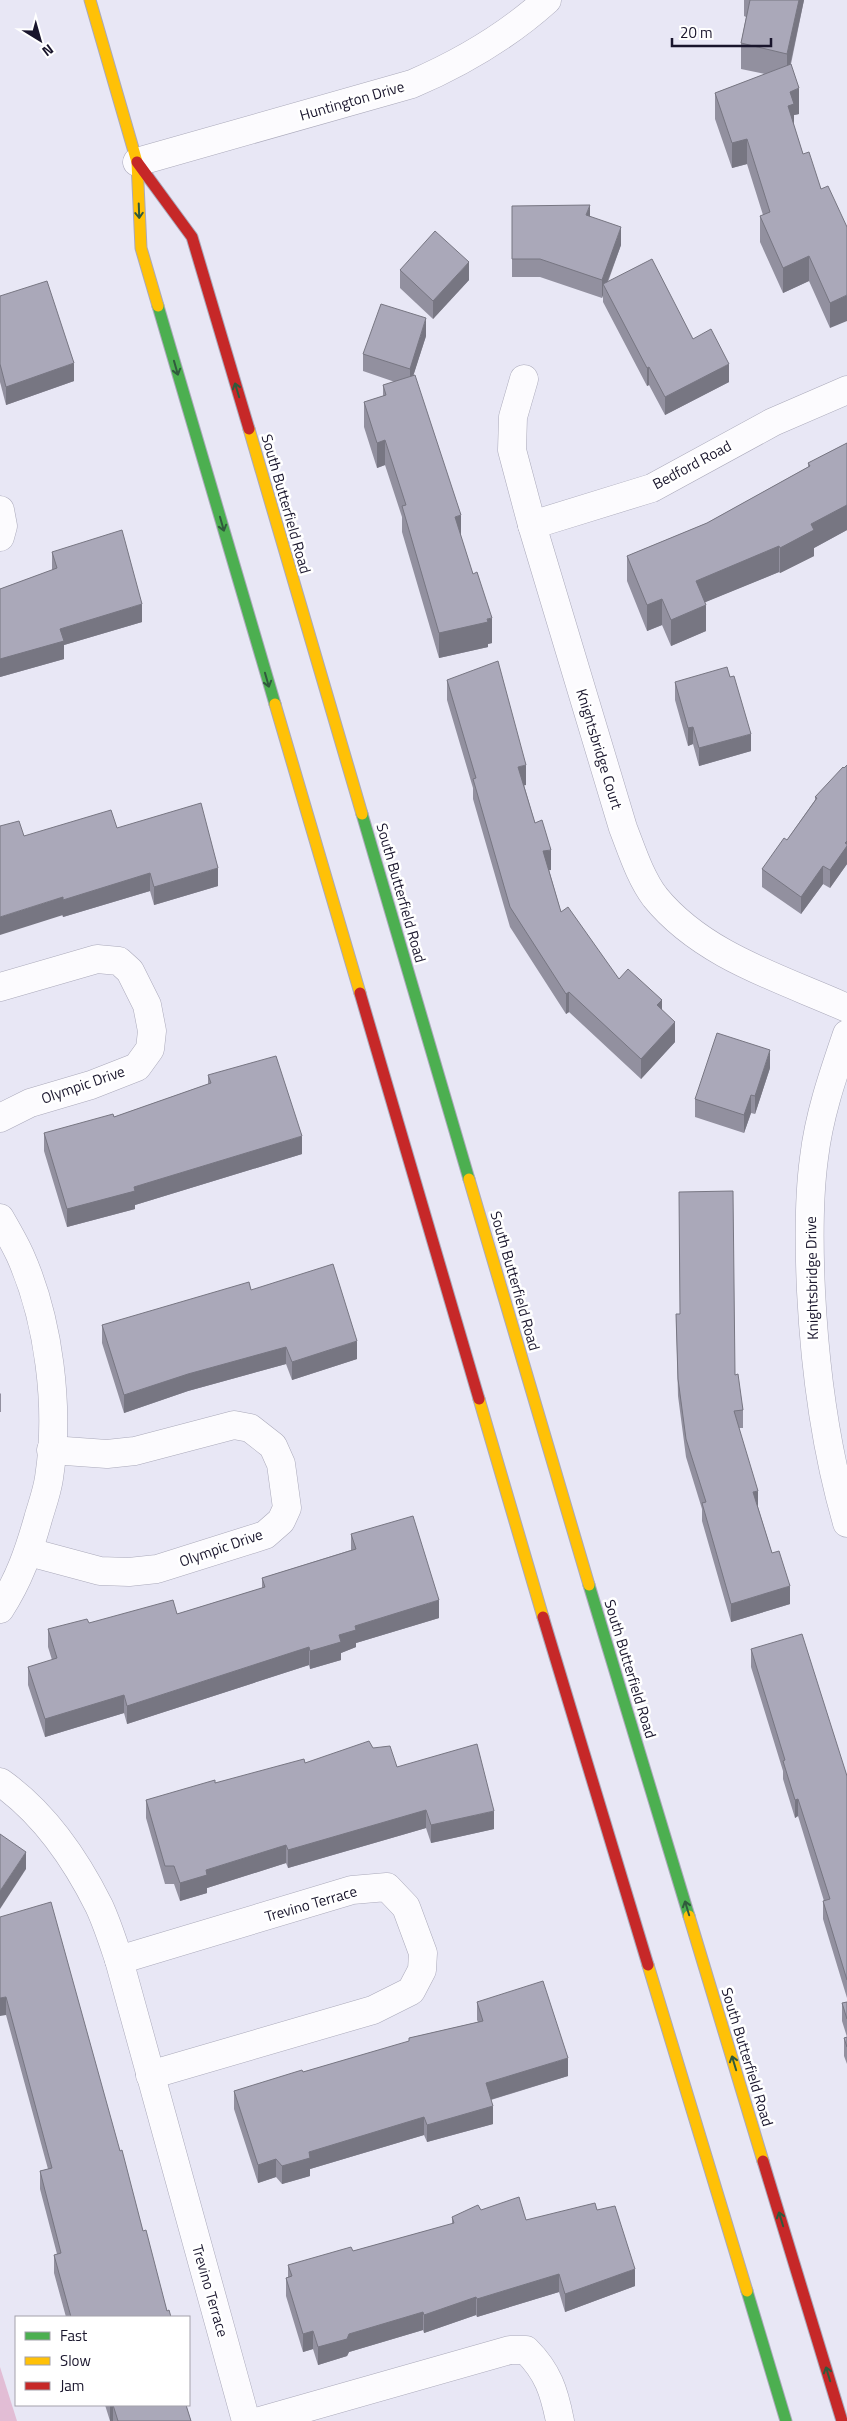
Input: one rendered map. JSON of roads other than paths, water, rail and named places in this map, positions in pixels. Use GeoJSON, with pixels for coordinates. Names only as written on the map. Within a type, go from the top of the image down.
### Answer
{"type":"FeatureCollection","features":[{"type":"Feature","properties":{"kind":"main road","name":"South Butterfield Road"},"geometry":{"type":"LineString","coordinates":[[90,0],[137,162],[141,248],[552,1648],[786,2421]]}},
{"type":"Feature","properties":{"kind":"main road","name":"South Butterfield Road"},"geometry":{"type":"LineString","coordinates":[[137,162],[192,237],[576,1542],[842,2421]]}},
{"type":"Feature","properties":{"kind":"street","name":"Huntington Drive"},"geometry":{"type":"LineString","coordinates":[[137,162],[412,84],[445,70],[497,39],[547,0]]}},
{"type":"Feature","properties":{"kind":"street","name":"Knightsbridge Court"},"geometry":{"type":"LineString","coordinates":[[524,380],[513,417],[512,450],[532,525],[623,828],[638,867],[655,896],[688,930],[720,952],[847,1008]]}},
{"type":"Feature","properties":{"kind":"street","name":"Bedford Road"},"geometry":{"type":"LineString","coordinates":[[532,525],[652,488],[773,422],[847,390]]}},
{"type":"Feature","properties":{"kind":"street"},"geometry":{"type":"LineString","coordinates":[[0,510],[3,526],[0,536]]}},
{"type":"Feature","properties":{"kind":"street","name":"Olympic Drive"},"geometry":{"type":"LineString","coordinates":[[0,987],[97,959],[119,961],[130,971],[143,996],[152,1031],[150,1049],[137,1067],[91,1085],[30,1103],[0,1118]]}},
{"type":"Feature","properties":{"kind":"street","name":"Knightsbridge Drive"},"geometry":{"type":"LineString","coordinates":[[847,1034],[822,1113],[813,1159],[809,1242],[815,1357],[832,1470],[847,1523]]}},
{"type":"Feature","properties":{"kind":"street"},"geometry":{"type":"LineString","coordinates":[[0,1218],[20,1254],[33,1290],[46,1343],[53,1392],[49,1479],[29,1552],[15,1586],[0,1609]]}},
{"type":"Feature","properties":{"kind":"street","name":"Olympic Drive"},"geometry":{"type":"LineString","coordinates":[[29,1552],[100,1571],[129,1572],[157,1569],[265,1534],[280,1521],[287,1508],[282,1464],[273,1446],[250,1428],[234,1425],[135,1452],[107,1454],[51,1450]]}},
{"type":"Feature","properties":{"kind":"street","name":"Trevino Terrace"},"geometry":{"type":"LineString","coordinates":[[0,1782],[40,1818],[79,1869],[100,1908],[119,1960],[246,2421]]}},
{"type":"Feature","properties":{"kind":"street","name":"Trevino Terrace"},"geometry":{"type":"LineString","coordinates":[[119,1960],[352,1890],[387,1887],[406,1907],[423,1953],[422,1970],[411,1991],[374,2010],[150,2075]]}},
{"type":"Feature","properties":{"kind":"street"},"geometry":{"type":"LineString","coordinates":[[260,2421],[510,2350],[526,2350],[542,2366],[556,2400],[560,2421]]}}]}
